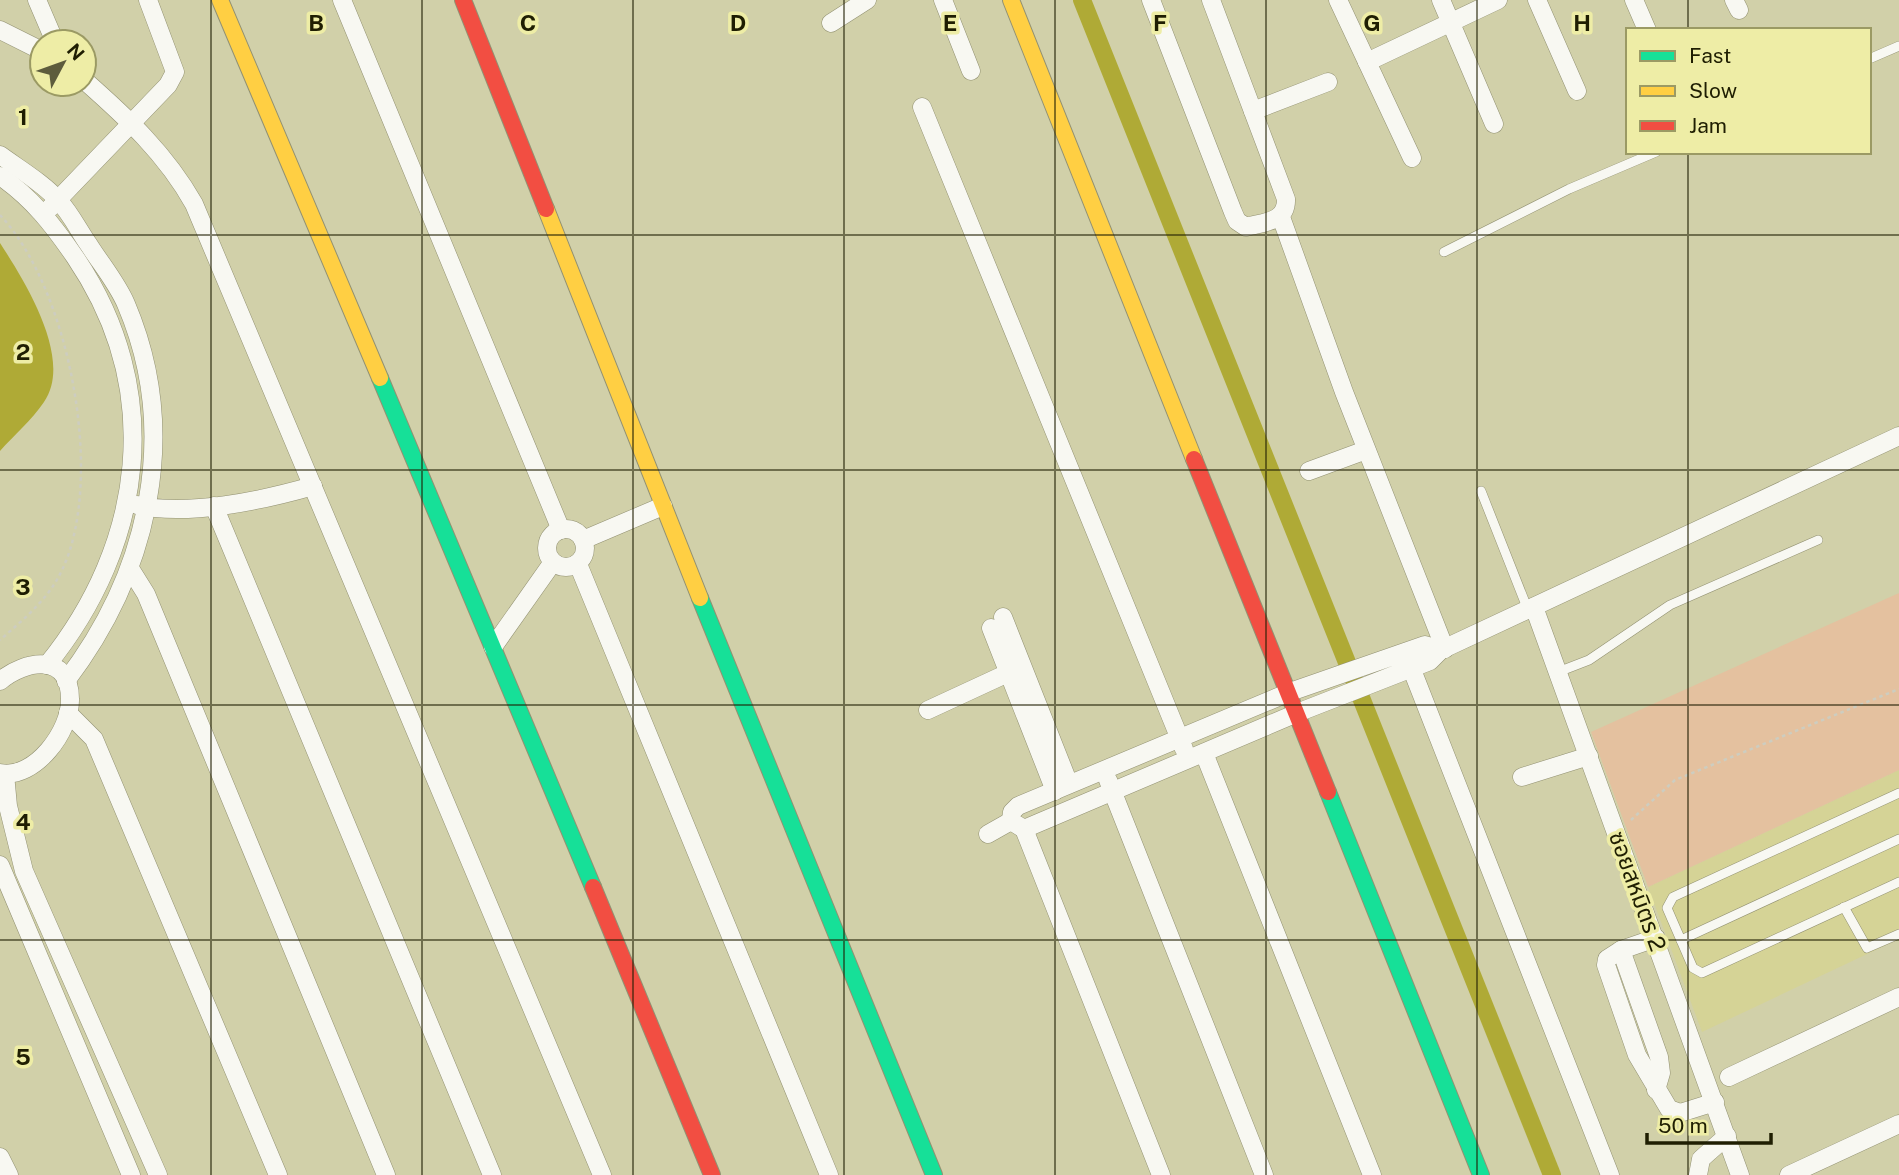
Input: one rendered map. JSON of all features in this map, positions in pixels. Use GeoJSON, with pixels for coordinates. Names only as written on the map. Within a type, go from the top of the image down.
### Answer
{"type":"FeatureCollection","features":[{"type":"Feature","properties":{"kind":"street"},"geometry":{"type":"LineString","coordinates":[[37,0],[49,28]]}},
{"type":"Feature","properties":{"kind":"street"},"geometry":{"type":"LineString","coordinates":[[43,214],[168,85],[175,72],[148,0]]}},
{"type":"Feature","properties":{"kind":"street"},"geometry":{"type":"LineString","coordinates":[[220,0],[712,1175]]}},
{"type":"Feature","properties":{"kind":"street"},"geometry":{"type":"LineString","coordinates":[[342,0],[561,530]]}},
{"type":"Feature","properties":{"kind":"street"},"geometry":{"type":"LineString","coordinates":[[463,0],[663,506],[934,1175]]}},
{"type":"Feature","properties":{"kind":"street"},"geometry":{"type":"LineString","coordinates":[[831,23],[867,0]]}},
{"type":"Feature","properties":{"kind":"street"},"geometry":{"type":"LineString","coordinates":[[943,0],[971,71]]}},
{"type":"Feature","properties":{"kind":"street"},"geometry":{"type":"LineString","coordinates":[[1011,0],[1481,1175]]}},
{"type":"Feature","properties":{"kind":"street"},"geometry":{"type":"LineString","coordinates":[[1151,0],[1237,221],[1246,227],[1281,217],[1286,210],[1286,199],[1211,0]]}},
{"type":"Feature","properties":{"kind":"street"},"geometry":{"type":"LineString","coordinates":[[1338,0],[1412,158]]}},
{"type":"Feature","properties":{"kind":"street"},"geometry":{"type":"LineString","coordinates":[[1441,0],[1494,124]]}},
{"type":"Feature","properties":{"kind":"street"},"geometry":{"type":"LineString","coordinates":[[1367,62],[1498,0]]}},
{"type":"Feature","properties":{"kind":"street"},"geometry":{"type":"LineString","coordinates":[[1537,0],[1577,91]]}},
{"type":"Feature","properties":{"kind":"street"},"geometry":{"type":"LineString","coordinates":[[1634,0],[1646,28]]}},
{"type":"Feature","properties":{"kind":"street"},"geometry":{"type":"LineString","coordinates":[[0,30],[28,44]]}},
{"type":"Feature","properties":{"kind":"street"},"geometry":{"type":"LineString","coordinates":[[1253,111],[1328,82]]}},
{"type":"Feature","properties":{"kind":"street"},"geometry":{"type":"LineString","coordinates":[[98,92],[132,122],[171,166],[194,204],[602,1175]]}},
{"type":"Feature","properties":{"kind":"street"},"geometry":{"type":"LineString","coordinates":[[922,107],[1180,739],[1196,756],[1371,1175]]}},
{"type":"Feature","properties":{"kind":"street"},"geometry":{"type":"LineString","coordinates":[[0,155],[59,200],[125,300],[140,338],[155,446],[148,508],[131,570],[85,657],[66,681]]}},
{"type":"Feature","properties":{"kind":"street"},"geometry":{"type":"LineString","coordinates":[[0,176],[23,191],[86,274],[118,340],[131,399],[132,446],[125,518],[103,580],[73,633],[47,665]]}},
{"type":"Feature","properties":{"kind":"street"},"geometry":{"type":"LineString","coordinates":[[1281,217],[1366,450],[1443,649]]}},
{"type":"Feature","properties":{"kind":"street"},"geometry":{"type":"LineString","coordinates":[[988,834],[1112,792],[1325,702],[1408,660],[1425,645],[1443,649],[1899,436]]}},
{"type":"Feature","properties":{"kind":"street"},"geometry":{"type":"LineString","coordinates":[[1310,471],[1366,450]]}},
{"type":"Feature","properties":{"kind":"street"},"geometry":{"type":"LineString","coordinates":[[126,502],[148,508],[214,506],[268,499],[313,486]]}},
{"type":"Feature","properties":{"kind":"street"},"geometry":{"type":"LineString","coordinates":[[214,506],[492,1175]]}},
{"type":"Feature","properties":{"kind":"street"},"geometry":{"type":"LineString","coordinates":[[583,540],[663,506]]}},
{"type":"Feature","properties":{"kind":"street"},"geometry":{"type":"LineString","coordinates":[[561,530],[574,531],[583,540],[585,553],[578,564],[565,568],[553,562],[548,544],[561,530]]}},
{"type":"Feature","properties":{"kind":"street"},"geometry":{"type":"LineString","coordinates":[[493,647],[553,562]]}},
{"type":"Feature","properties":{"kind":"street"},"geometry":{"type":"LineString","coordinates":[[578,564],[829,1175]]}},
{"type":"Feature","properties":{"kind":"street"},"geometry":{"type":"LineString","coordinates":[[131,570],[146,594],[386,1175]]}},
{"type":"Feature","properties":{"kind":"street","name":"ซอยสหมิตร 2"},"geometry":{"type":"LineString","coordinates":[[1531,608],[1589,756],[1740,1175]]}},
{"type":"Feature","properties":{"kind":"street"},"geometry":{"type":"LineString","coordinates":[[997,623],[1062,788],[1008,673],[997,623]]}},
{"type":"Feature","properties":{"kind":"street"},"geometry":{"type":"LineString","coordinates":[[1408,660],[1610,1175]]}},
{"type":"Feature","properties":{"kind":"street"},"geometry":{"type":"LineString","coordinates":[[0,681],[29,664],[47,665],[56,669],[66,681],[71,697],[68,713],[41,758],[27,769],[3,773],[8,806],[24,871],[158,1175]]}},
{"type":"Feature","properties":{"kind":"street"},"geometry":{"type":"LineString","coordinates":[[1161,1175],[1012,812],[1018,806],[1290,692],[1317,683],[1388,668]]}},
{"type":"Feature","properties":{"kind":"street"},"geometry":{"type":"LineString","coordinates":[[928,710],[1008,673]]}},
{"type":"Feature","properties":{"kind":"street"},"geometry":{"type":"LineString","coordinates":[[68,713],[94,739],[278,1175]]}},
{"type":"Feature","properties":{"kind":"street"},"geometry":{"type":"LineString","coordinates":[[1522,777],[1589,756]]}},
{"type":"Feature","properties":{"kind":"street"},"geometry":{"type":"LineString","coordinates":[[1104,771],[1264,1175]]}},
{"type":"Feature","properties":{"kind":"street"},"geometry":{"type":"LineString","coordinates":[[0,865],[131,1175]]}},
{"type":"Feature","properties":{"kind":"street"},"geometry":{"type":"LineString","coordinates":[[1656,938],[1621,950],[1659,1058],[1661,1073],[1656,1090],[1669,1109],[1675,1112],[1715,1102]]}},
{"type":"Feature","properties":{"kind":"street"},"geometry":{"type":"LineString","coordinates":[[1730,1077],[1899,997]]}},
{"type":"Feature","properties":{"kind":"street"},"geometry":{"type":"LineString","coordinates":[[110,1122],[131,1113]]}},
{"type":"Feature","properties":{"kind":"street"},"geometry":{"type":"LineString","coordinates":[[1789,1175],[1899,1124]]}},
{"type":"Feature","properties":{"kind":"street"},"geometry":{"type":"LineString","coordinates":[[1698,1175],[1701,1159],[1727,1136]]}},
{"type":"Feature","properties":{"kind":"street"},"geometry":{"type":"LineString","coordinates":[[0,1157],[9,1175]]}},
{"type":"Feature","properties":{"kind":"lane"},"geometry":{"type":"LineString","coordinates":[[1871,58],[1899,46]]}},
{"type":"Feature","properties":{"kind":"lane"},"geometry":{"type":"LineString","coordinates":[[1444,252],[1569,189],[1651,154]]}},
{"type":"Feature","properties":{"kind":"lane"},"geometry":{"type":"LineString","coordinates":[[1481,491],[1531,608]]}},
{"type":"Feature","properties":{"kind":"lane"},"geometry":{"type":"LineString","coordinates":[[1558,673],[1589,660],[1670,605],[1818,540]]}},
{"type":"Feature","properties":{"kind":"lane"},"geometry":{"type":"LineString","coordinates":[[1899,793],[1673,897],[1667,908],[1693,968],[1702,973],[1899,882]]}},
{"type":"Feature","properties":{"kind":"lane"},"geometry":{"type":"LineString","coordinates":[[1681,940],[1899,838]]}},
{"type":"Feature","properties":{"kind":"lane"},"geometry":{"type":"LineString","coordinates":[[1844,908],[1867,948],[1899,934]]}},
{"type":"Feature","properties":{"kind":"path"},"geometry":{"type":"LineString","coordinates":[[0,215],[30,258],[52,302],[72,382],[80,460],[76,521],[62,569],[44,602],[0,639]]}},
{"type":"Feature","properties":{"kind":"path"},"geometry":{"type":"LineString","coordinates":[[1617,832],[1675,780],[1899,689]]}},
{"type":"Feature","properties":{"kind":"shaded area"},"geometry":{"type":"Polygon","coordinates":[[[0,243],[21,277],[42,320],[50,343],[53,364],[52,384],[44,402],[0,451],[0,243]]]}},
{"type":"Feature","properties":{"kind":"shaded area"},"geometry":{"type":"Polygon","coordinates":[[[1899,593],[1899,770],[1648,887],[1591,732],[1899,593]]]}},
{"type":"Feature","properties":{"kind":"shaded area"},"geometry":{"type":"Polygon","coordinates":[[[1899,770],[1899,939],[1702,1032],[1648,887],[1899,770]]]}},
{"type":"Feature","properties":{"kind":"waterway"},"geometry":{"type":"LineString","coordinates":[[1082,0],[1552,1175]]}},
{"type":"Feature","properties":{"kind":"traffic: fast"},"geometry":{"type":"LineString","coordinates":[[380,378],[593,887]]}},
{"type":"Feature","properties":{"kind":"traffic: fast"},"geometry":{"type":"LineString","coordinates":[[700,598],[934,1175]]}},
{"type":"Feature","properties":{"kind":"traffic: fast"},"geometry":{"type":"LineString","coordinates":[[1328,792],[1481,1175]]}},
{"type":"Feature","properties":{"kind":"traffic: slow"},"geometry":{"type":"LineString","coordinates":[[220,0],[380,378]]}},
{"type":"Feature","properties":{"kind":"traffic: slow"},"geometry":{"type":"LineString","coordinates":[[1011,0],[1194,459]]}},
{"type":"Feature","properties":{"kind":"traffic: slow"},"geometry":{"type":"LineString","coordinates":[[546,209],[700,598]]}},
{"type":"Feature","properties":{"kind":"traffic: jam"},"geometry":{"type":"LineString","coordinates":[[463,0],[546,209]]}},
{"type":"Feature","properties":{"kind":"traffic: jam"},"geometry":{"type":"LineString","coordinates":[[1194,459],[1328,792]]}},
{"type":"Feature","properties":{"kind":"traffic: jam"},"geometry":{"type":"LineString","coordinates":[[593,887],[712,1175]]}}]}
